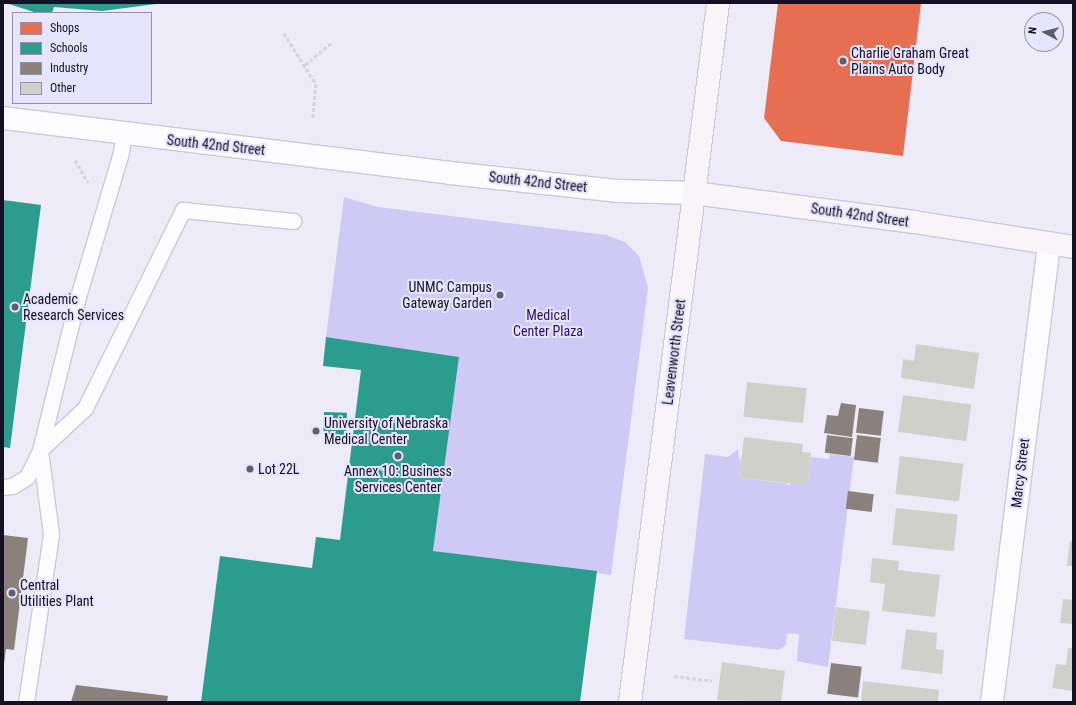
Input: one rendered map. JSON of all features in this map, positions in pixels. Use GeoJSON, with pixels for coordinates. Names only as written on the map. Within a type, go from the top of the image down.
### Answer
{"type":"FeatureCollection","features":[{"type":"Feature","properties":{"kind":"main road","name":"Leavenworth Street"},"geometry":{"type":"LineString","coordinates":[[630,702],[718,3]]}},
{"type":"Feature","properties":{"kind":"main road","name":"South 42nd Street"},"geometry":{"type":"LineString","coordinates":[[3,118],[124,135],[619,191],[694,193],[927,224],[1073,247]]}},
{"type":"Feature","properties":{"kind":"main road","name":"Marcy Street"},"geometry":{"type":"LineString","coordinates":[[992,702],[1048,244]]}},
{"type":"Feature","properties":{"kind":"lane"},"geometry":{"type":"LineString","coordinates":[[3,487],[12,486],[26,477],[40,450],[77,300],[120,156],[124,135]]}},
{"type":"Feature","properties":{"kind":"lane"},"geometry":{"type":"LineString","coordinates":[[40,450],[85,408],[183,210],[293,221]]}},
{"type":"Feature","properties":{"kind":"lane"},"geometry":{"type":"LineString","coordinates":[[26,702],[51,534],[40,450]]}},
{"type":"Feature","properties":{"kind":"path"},"geometry":{"type":"LineString","coordinates":[[284,33],[316,84],[313,119]]}},
{"type":"Feature","properties":{"kind":"path"},"geometry":{"type":"LineString","coordinates":[[305,66],[332,42]]}},
{"type":"Feature","properties":{"kind":"path"},"geometry":{"type":"LineString","coordinates":[[75,160],[91,188]]}},
{"type":"Feature","properties":{"kind":"path"},"geometry":{"type":"LineString","coordinates":[[674,676],[712,681]]}},
{"type":"Feature","properties":{"kind":"green space","name":"Medical Center Plaza"},"geometry":{"type":"Polygon","coordinates":[[[344,197],[378,207],[606,235],[625,242],[639,256],[648,288],[611,575],[433,551],[459,357],[326,337],[344,197]]]}},
{"type":"Feature","properties":{"kind":"green space"},"geometry":{"type":"Polygon","coordinates":[[[738,449],[739,459],[741,459],[739,478],[786,483],[789,486],[790,483],[808,484],[811,457],[829,459],[830,454],[854,457],[828,667],[797,661],[799,634],[787,633],[786,645],[779,650],[684,639],[705,454],[728,457],[738,449]]]}},
{"type":"Feature","properties":{"kind":"building: Shops","name":"Charlie Graham Great Plains Auto Body"},"geometry":{"type":"Polygon","coordinates":[[[778,3],[921,3],[903,156],[781,141],[764,118],[778,3]]]}},
{"type":"Feature","properties":{"kind":"building: Schools"},"geometry":{"type":"Polygon","coordinates":[[[6,3],[156,3],[102,11],[54,7],[52,12],[34,12],[6,3]]]}},
{"type":"Feature","properties":{"kind":"building: Schools","name":"Academic Research Services"},"geometry":{"type":"Polygon","coordinates":[[[3,200],[41,205],[10,448],[3,447],[3,200]]]}},
{"type":"Feature","properties":{"kind":"building: Schools","name":"Annex 10: Business Services Center"},"geometry":{"type":"Polygon","coordinates":[[[326,337],[459,357],[433,551],[597,571],[580,702],[201,702],[220,556],[312,568],[316,537],[340,540],[361,370],[323,366],[326,337]]]}},
{"type":"Feature","properties":{"kind":"building: Schools"},"geometry":{"type":"Polygon","coordinates":[[[324,412],[347,413],[346,436],[323,435],[324,412]]]}},
{"type":"Feature","properties":{"kind":"building: Industry"},"geometry":{"type":"Polygon","coordinates":[[[841,403],[856,405],[852,437],[824,433],[827,415],[838,416],[841,403]]]}},
{"type":"Feature","properties":{"kind":"building: Industry"},"geometry":{"type":"Polygon","coordinates":[[[859,408],[884,411],[881,436],[856,433],[859,408]]]}},
{"type":"Feature","properties":{"kind":"building: Industry"},"geometry":{"type":"Polygon","coordinates":[[[827,435],[853,438],[851,456],[825,453],[827,435]]]}},
{"type":"Feature","properties":{"kind":"building: Industry"},"geometry":{"type":"Polygon","coordinates":[[[857,435],[881,438],[878,463],[854,460],[857,435]]]}},
{"type":"Feature","properties":{"kind":"building: Industry"},"geometry":{"type":"Polygon","coordinates":[[[848,491],[874,494],[872,512],[846,509],[848,491]]]}},
{"type":"Feature","properties":{"kind":"building: Industry","name":"Central Utilities Plant"},"geometry":{"type":"Polygon","coordinates":[[[3,535],[28,538],[14,650],[6,649],[4,664],[3,535]]]}},
{"type":"Feature","properties":{"kind":"building: Industry"},"geometry":{"type":"Polygon","coordinates":[[[831,663],[862,667],[858,698],[827,694],[831,663]]]}},
{"type":"Feature","properties":{"kind":"building: Industry"},"geometry":{"type":"Polygon","coordinates":[[[76,685],[168,696],[167,702],[71,702],[76,685]]]}},
{"type":"Feature","properties":{"kind":"building: Other"},"geometry":{"type":"Polygon","coordinates":[[[916,344],[979,353],[974,389],[901,378],[903,359],[914,361],[916,344]]]}},
{"type":"Feature","properties":{"kind":"building: Other"},"geometry":{"type":"Polygon","coordinates":[[[747,382],[807,388],[803,423],[743,417],[747,382]]]}},
{"type":"Feature","properties":{"kind":"building: Other"},"geometry":{"type":"Polygon","coordinates":[[[903,395],[971,405],[966,441],[898,432],[903,395]]]}},
{"type":"Feature","properties":{"kind":"building: Other"},"geometry":{"type":"Polygon","coordinates":[[[744,437],[803,444],[802,452],[811,453],[808,485],[739,478],[744,437]]]}},
{"type":"Feature","properties":{"kind":"building: Other"},"geometry":{"type":"Polygon","coordinates":[[[900,456],[964,464],[959,502],[895,494],[900,456]]]}},
{"type":"Feature","properties":{"kind":"building: Other"},"geometry":{"type":"Polygon","coordinates":[[[896,508],[958,514],[954,551],[892,545],[896,508]]]}},
{"type":"Feature","properties":{"kind":"building: Other"},"geometry":{"type":"Polygon","coordinates":[[[1070,541],[1073,542],[1073,566],[1067,566],[1070,541]]]}},
{"type":"Feature","properties":{"kind":"building: Other"},"geometry":{"type":"Polygon","coordinates":[[[872,558],[899,561],[898,570],[940,575],[935,617],[882,611],[885,584],[870,582],[872,558]]]}},
{"type":"Feature","properties":{"kind":"building: Other"},"geometry":{"type":"Polygon","coordinates":[[[1063,599],[1073,600],[1073,624],[1060,623],[1063,599]]]}},
{"type":"Feature","properties":{"kind":"building: Other"},"geometry":{"type":"Polygon","coordinates":[[[836,607],[870,611],[866,645],[832,641],[836,607]]]}},
{"type":"Feature","properties":{"kind":"building: Other"},"geometry":{"type":"Polygon","coordinates":[[[906,629],[937,633],[936,649],[944,650],[942,674],[901,669],[906,629]]]}},
{"type":"Feature","properties":{"kind":"building: Other"},"geometry":{"type":"Polygon","coordinates":[[[1068,648],[1073,648],[1073,691],[1052,688],[1056,664],[1066,665],[1068,648]]]}},
{"type":"Feature","properties":{"kind":"building: Other"},"geometry":{"type":"Polygon","coordinates":[[[722,662],[785,671],[781,702],[717,700],[722,662]]]}},
{"type":"Feature","properties":{"kind":"building: Other"},"geometry":{"type":"Polygon","coordinates":[[[863,681],[939,690],[938,702],[861,702],[863,681]]]}},
{"type":"Feature","properties":{"kind":"place","name":"Charlie Graham Great Plains Auto Body"},"geometry":{"type":"Point","coordinates":[843,61]}},
{"type":"Feature","properties":{"kind":"place","name":"UNMC Campus Gateway Garden"},"geometry":{"type":"Point","coordinates":[500,295]}},
{"type":"Feature","properties":{"kind":"place","name":"Academic Research Services"},"geometry":{"type":"Point","coordinates":[15,307]}},
{"type":"Feature","properties":{"kind":"place","name":"University of Nebraska Medical Center"},"geometry":{"type":"Point","coordinates":[316,431]}},
{"type":"Feature","properties":{"kind":"place","name":"Annex 10: Business Services Center"},"geometry":{"type":"Point","coordinates":[398,456]}},
{"type":"Feature","properties":{"kind":"place","name":"Lot 22L"},"geometry":{"type":"Point","coordinates":[250,469]}},
{"type":"Feature","properties":{"kind":"place","name":"Central Utilities Plant"},"geometry":{"type":"Point","coordinates":[12,593]}}]}
